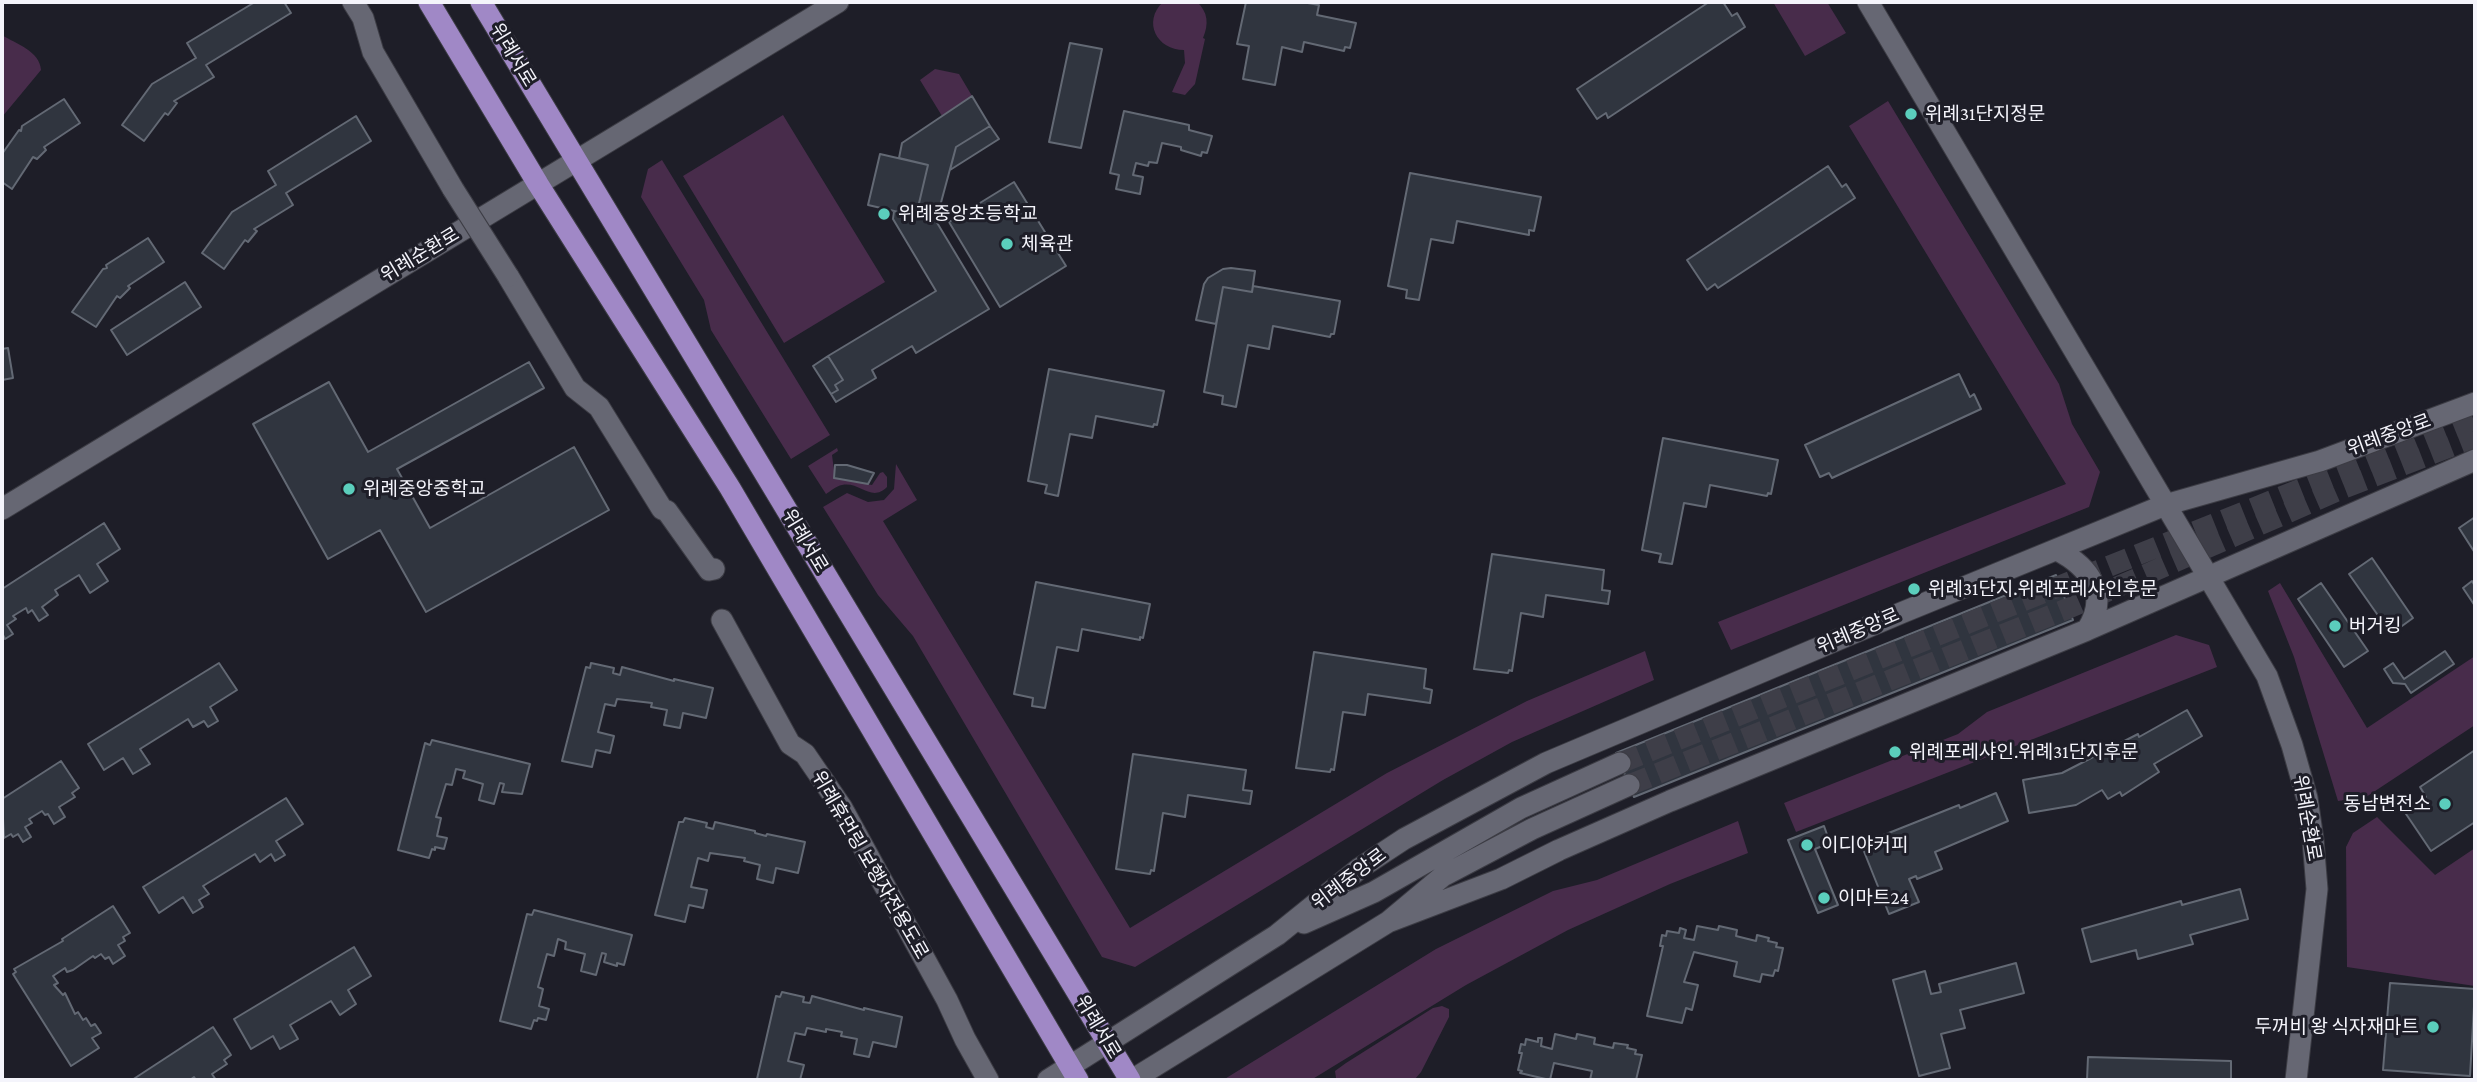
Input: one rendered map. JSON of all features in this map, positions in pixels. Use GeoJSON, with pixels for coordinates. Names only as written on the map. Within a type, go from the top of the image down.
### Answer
{"type":"FeatureCollection","features":[{"type":"Feature","properties":{"kind":"main road"},"geometry":{"type":"LineString","coordinates":[[353,2],[363,18],[373,52],[575,388],[599,407],[662,509],[667,511],[709,570],[714,569]]}},
{"type":"Feature","properties":{"kind":"main road","name":"위례서로"},"geometry":{"type":"LineString","coordinates":[[429,2],[538,184],[730,488],[1073,1074]]}},
{"type":"Feature","properties":{"kind":"main road","name":"위례서로"},"geometry":{"type":"LineString","coordinates":[[481,2],[1131,1080]]}},
{"type":"Feature","properties":{"kind":"main road","name":"위례순환로"},"geometry":{"type":"LineString","coordinates":[[2,509],[838,2]]}},
{"type":"Feature","properties":{"kind":"main road","name":"위례순환로"},"geometry":{"type":"LineString","coordinates":[[1868,2],[2267,676],[2292,745],[2307,798],[2314,840],[2317,889],[2296,1080]]}},
{"type":"Feature","properties":{"kind":"main road","name":"위례중앙로"},"geometry":{"type":"LineString","coordinates":[[1048,1080],[1073,1074],[1108,1042],[1277,935],[1382,853],[1546,762],[2165,505],[2320,461],[2475,403]]}},
{"type":"Feature","properties":{"kind":"main road"},"geometry":{"type":"LineString","coordinates":[[1388,922],[1501,879],[1670,801],[2087,630],[2475,460]]}},
{"type":"Feature","properties":{"kind":"main road"},"geometry":{"type":"LineString","coordinates":[[2057,551],[2083,567],[2095,591],[2098,608],[2087,630]]}},
{"type":"Feature","properties":{"kind":"main road","name":"위례휴먼링 보행자전용도로"},"geometry":{"type":"LineString","coordinates":[[722,620],[790,744],[805,754],[842,808],[988,1080]]}},
{"type":"Feature","properties":{"kind":"main road","name":"위례중앙로"},"geometry":{"type":"LineString","coordinates":[[1277,935],[1374,892],[1521,808],[1620,763]]}},
{"type":"Feature","properties":{"kind":"main road"},"geometry":{"type":"LineString","coordinates":[[1131,1080],[1388,922],[1443,876],[1532,829],[1629,785]]}},
{"type":"Feature","properties":{"kind":"main road","name":"위례중앙로"},"geometry":{"type":"LineString","coordinates":[[1037,1080],[1073,1074]]}},
{"type":"Feature","properties":{"kind":"shaded area"},"geometry":{"type":"Polygon","coordinates":[[[1163,2],[1197,2],[1206,18],[1205,39],[1195,84],[1185,95],[1172,92],[1185,63],[1184,50],[1166,45],[1160,40],[1153,26],[1157,10],[1163,2]]]}},
{"type":"Feature","properties":{"kind":"shaded area"},"geometry":{"type":"Polygon","coordinates":[[[1773,2],[1827,2],[1846,33],[1805,56],[1773,2]]]}},
{"type":"Feature","properties":{"kind":"shaded area"},"geometry":{"type":"Polygon","coordinates":[[[2,35],[32,53],[40,63],[41,70],[2,117],[2,35]]]}},
{"type":"Feature","properties":{"kind":"shaded area"},"geometry":{"type":"Polygon","coordinates":[[[935,69],[959,74],[972,96],[942,116],[920,80],[935,69]]]}},
{"type":"Feature","properties":{"kind":"shaded area"},"geometry":{"type":"Polygon","coordinates":[[[1888,101],[2059,384],[2072,424],[2100,472],[2089,507],[1731,650],[1718,622],[2066,484],[1849,126],[1888,101]]]}},
{"type":"Feature","properties":{"kind":"shaded area"},"geometry":{"type":"Polygon","coordinates":[[[783,115],[885,282],[784,343],[683,176],[783,115]]]}},
{"type":"Feature","properties":{"kind":"shaded area"},"geometry":{"type":"Polygon","coordinates":[[[662,160],[830,435],[791,459],[711,330],[704,300],[641,197],[648,169],[662,160]]]}},
{"type":"Feature","properties":{"kind":"shaded area"},"geometry":{"type":"Polygon","coordinates":[[[837,448],[838,451],[832,455],[835,478],[872,485],[883,472],[887,477],[887,487],[876,493],[842,485],[826,494],[808,466],[837,448]]]}},
{"type":"Feature","properties":{"kind":"shaded area"},"geometry":{"type":"Polygon","coordinates":[[[896,464],[917,500],[883,521],[1130,928],[1387,773],[1527,701],[1645,651],[1654,680],[1512,742],[1443,780],[1135,967],[1102,957],[913,636],[878,595],[823,507],[847,493],[868,502],[884,500],[894,489],[896,464]]]}},
{"type":"Feature","properties":{"kind":"shaded area"},"geometry":{"type":"Polygon","coordinates":[[[2280,583],[2367,728],[2475,656],[2475,725],[2366,797],[2338,801],[2294,657],[2268,591],[2280,583]]]}},
{"type":"Feature","properties":{"kind":"shaded area"},"geometry":{"type":"Polygon","coordinates":[[[2176,635],[2209,645],[2217,667],[1796,832],[1784,803],[1958,734],[1987,712],[2176,635]]]}},
{"type":"Feature","properties":{"kind":"shaded area"},"geometry":{"type":"Polygon","coordinates":[[[2377,817],[2435,875],[2475,848],[2475,986],[2347,967],[2346,847],[2353,833],[2377,817]]]}},
{"type":"Feature","properties":{"kind":"shaded area"},"geometry":{"type":"Polygon","coordinates":[[[1738,821],[1748,853],[1670,884],[1568,930],[1466,985],[1311,1080],[1223,1080],[1436,949],[1553,891],[1597,880],[1738,821]]]}},
{"type":"Feature","properties":{"kind":"shaded area"},"geometry":{"type":"Polygon","coordinates":[[[1442,1006],[1449,1009],[1449,1017],[1415,1079],[1336,1078],[1335,1071],[1346,1063],[1433,1008],[1442,1006]]]}},
{"type":"Feature","properties":{"kind":"building"},"geometry":{"type":"Polygon","coordinates":[[[255,2],[284,2],[291,13],[206,65],[214,77],[174,101],[177,103],[168,115],[165,113],[144,141],[122,125],[152,84],[196,58],[187,43],[255,2]]]}},
{"type":"Feature","properties":{"kind":"building"},"geometry":{"type":"Polygon","coordinates":[[[1246,2],[1302,2],[1319,5],[1317,15],[1356,23],[1350,48],[1345,47],[1344,51],[1304,42],[1302,52],[1282,47],[1275,85],[1243,79],[1249,46],[1237,44],[1246,2]]]}},
{"type":"Feature","properties":{"kind":"building"},"geometry":{"type":"Polygon","coordinates":[[[1709,2],[1723,2],[1732,16],[1737,13],[1745,27],[1608,118],[1606,113],[1597,119],[1577,89],[1709,2]]]}},
{"type":"Feature","properties":{"kind":"building"},"geometry":{"type":"Polygon","coordinates":[[[1070,43],[1102,49],[1081,148],[1049,142],[1070,43]]]}},
{"type":"Feature","properties":{"kind":"building"},"geometry":{"type":"Polygon","coordinates":[[[972,96],[990,126],[956,147],[936,221],[989,309],[916,353],[912,346],[872,370],[876,378],[836,402],[831,394],[838,390],[835,385],[843,380],[828,356],[936,291],[893,219],[894,211],[916,216],[928,165],[899,158],[902,143],[972,96]]]}},
{"type":"Feature","properties":{"kind":"building"},"geometry":{"type":"Polygon","coordinates":[[[64,99],[80,123],[44,147],[46,150],[37,159],[33,157],[12,189],[2,182],[2,154],[22,126],[64,99]]]}},
{"type":"Feature","properties":{"kind":"building"},"geometry":{"type":"Polygon","coordinates":[[[1124,111],[1189,125],[1189,130],[1212,136],[1207,153],[1202,152],[1201,156],[1181,150],[1181,147],[1162,143],[1157,163],[1149,162],[1148,166],[1136,163],[1133,175],[1143,177],[1140,194],[1116,189],[1119,175],[1110,173],[1124,111]]]}},
{"type":"Feature","properties":{"kind":"building"},"geometry":{"type":"Polygon","coordinates":[[[356,116],[371,141],[286,193],[293,205],[254,229],[257,231],[248,242],[245,240],[224,269],[202,253],[232,212],[276,185],[268,171],[356,116]]]}},
{"type":"Feature","properties":{"kind":"building"},"geometry":{"type":"Polygon","coordinates":[[[990,126],[999,139],[950,170],[956,147],[990,126]]]}},
{"type":"Feature","properties":{"kind":"building"},"geometry":{"type":"Polygon","coordinates":[[[880,154],[928,165],[916,216],[868,205],[880,154]]]}},
{"type":"Feature","properties":{"kind":"building"},"geometry":{"type":"Polygon","coordinates":[[[1828,166],[1842,187],[1846,184],[1855,198],[1718,288],[1715,284],[1707,290],[1687,260],[1828,166]]]}},
{"type":"Feature","properties":{"kind":"building"},"geometry":{"type":"Polygon","coordinates":[[[1410,173],[1541,197],[1534,231],[1529,230],[1529,235],[1457,221],[1453,243],[1431,239],[1419,300],[1406,298],[1407,290],[1388,286],[1410,173]]]}},
{"type":"Feature","properties":{"kind":"building","name":"체육관"},"geometry":{"type":"Polygon","coordinates":[[[1014,182],[1066,266],[1000,307],[949,222],[1014,182]]]}},
{"type":"Feature","properties":{"kind":"building"},"geometry":{"type":"Polygon","coordinates":[[[148,238],[164,262],[128,286],[130,288],[120,298],[117,296],[96,327],[72,312],[103,269],[107,268],[106,265],[148,238]]]}},
{"type":"Feature","properties":{"kind":"building"},"geometry":{"type":"Polygon","coordinates":[[[1223,269],[1255,271],[1252,292],[1223,287],[1216,324],[1196,320],[1204,284],[1208,278],[1223,269]]]}},
{"type":"Feature","properties":{"kind":"building"},"geometry":{"type":"Polygon","coordinates":[[[185,282],[201,307],[127,355],[111,330],[185,282]]]}},
{"type":"Feature","properties":{"kind":"building"},"geometry":{"type":"Polygon","coordinates":[[[1253,286],[1340,301],[1334,334],[1330,337],[1273,326],[1269,349],[1248,345],[1236,407],[1222,404],[1223,396],[1204,392],[1223,287],[1252,292],[1253,286]]]}},
{"type":"Feature","properties":{"kind":"building"},"geometry":{"type":"Polygon","coordinates":[[[8,348],[13,378],[2,380],[2,349],[8,348]]]}},
{"type":"Feature","properties":{"kind":"building"},"geometry":{"type":"Polygon","coordinates":[[[828,356],[843,380],[835,385],[838,390],[831,394],[813,366],[828,356]]]}},
{"type":"Feature","properties":{"kind":"building","name":"위례중앙중학교"},"geometry":{"type":"Polygon","coordinates":[[[529,362],[544,388],[397,469],[430,528],[574,447],[609,510],[426,612],[380,530],[328,559],[253,424],[329,382],[368,452],[529,362]]]}},
{"type":"Feature","properties":{"kind":"building"},"geometry":{"type":"Polygon","coordinates":[[[1049,369],[1164,391],[1157,425],[1154,424],[1153,427],[1096,416],[1092,438],[1070,434],[1058,496],[1045,493],[1047,485],[1028,481],[1049,369]]]}},
{"type":"Feature","properties":{"kind":"building"},"geometry":{"type":"Polygon","coordinates":[[[1959,374],[1970,397],[1974,394],[1981,409],[1832,478],[1829,473],[1820,477],[1805,445],[1959,374]]]}},
{"type":"Feature","properties":{"kind":"building"},"geometry":{"type":"Polygon","coordinates":[[[1663,438],[1778,460],[1771,494],[1768,493],[1767,496],[1710,485],[1706,507],[1684,503],[1672,564],[1659,562],[1661,554],[1642,550],[1663,438]]]}},
{"type":"Feature","properties":{"kind":"building"},"geometry":{"type":"Polygon","coordinates":[[[835,465],[847,465],[874,473],[868,484],[834,478],[835,465]]]}},
{"type":"Feature","properties":{"kind":"building"},"geometry":{"type":"Polygon","coordinates":[[[2475,517],[2475,553],[2459,528],[2475,517]]]}},
{"type":"Feature","properties":{"kind":"building"},"geometry":{"type":"Polygon","coordinates":[[[104,523],[120,549],[97,564],[108,581],[90,593],[79,575],[55,590],[58,595],[42,607],[48,615],[39,621],[32,610],[28,613],[26,608],[13,616],[16,619],[7,625],[13,634],[5,639],[2,633],[2,589],[104,523]]]}},
{"type":"Feature","properties":{"kind":"building"},"geometry":{"type":"Polygon","coordinates":[[[1492,554],[1604,570],[1602,590],[1610,591],[1608,604],[1546,595],[1543,617],[1521,613],[1512,671],[1509,670],[1508,673],[1474,669],[1492,554]]]}},
{"type":"Feature","properties":{"kind":"building"},"geometry":{"type":"Polygon","coordinates":[[[2372,558],[2413,618],[2391,634],[2349,574],[2372,558]]]}},
{"type":"Feature","properties":{"kind":"building"},"geometry":{"type":"Polygon","coordinates":[[[2056,575],[2073,620],[1634,797],[1616,753],[2056,575]]]}},
{"type":"Feature","properties":{"kind":"building"},"geometry":{"type":"Polygon","coordinates":[[[2472,581],[2475,586],[2475,606],[2463,588],[2472,581]]]}},
{"type":"Feature","properties":{"kind":"building"},"geometry":{"type":"Polygon","coordinates":[[[1036,582],[1150,604],[1143,638],[1140,637],[1140,640],[1082,629],[1078,651],[1057,647],[1045,708],[1032,706],[1033,698],[1014,694],[1036,582]]]}},
{"type":"Feature","properties":{"kind":"building"},"geometry":{"type":"Polygon","coordinates":[[[2321,583],[2368,651],[2344,667],[2298,599],[2321,583]]]}},
{"type":"Feature","properties":{"kind":"building"},"geometry":{"type":"Polygon","coordinates":[[[2445,651],[2454,664],[2411,693],[2405,684],[2393,683],[2384,669],[2393,663],[2404,679],[2445,651]]]}},
{"type":"Feature","properties":{"kind":"building"},"geometry":{"type":"Polygon","coordinates":[[[1314,652],[1426,669],[1424,688],[1432,690],[1430,703],[1368,694],[1365,715],[1343,712],[1334,770],[1331,769],[1330,772],[1296,768],[1314,652]]]}},
{"type":"Feature","properties":{"kind":"building"},"geometry":{"type":"Polygon","coordinates":[[[219,663],[237,690],[210,707],[218,721],[208,727],[204,721],[193,727],[188,719],[140,749],[150,764],[133,774],[123,758],[104,770],[88,744],[219,663]]]}},
{"type":"Feature","properties":{"kind":"building"},"geometry":{"type":"Polygon","coordinates":[[[591,663],[614,668],[613,673],[620,675],[622,667],[713,688],[706,718],[683,713],[680,728],[664,725],[667,710],[651,707],[652,703],[617,699],[615,706],[605,704],[598,732],[614,736],[610,753],[596,750],[592,767],[562,761],[586,667],[590,668],[591,663]]]}},
{"type":"Feature","properties":{"kind":"building"},"geometry":{"type":"Polygon","coordinates":[[[2187,710],[2202,736],[2154,764],[2159,772],[2122,796],[2120,792],[2108,799],[2102,790],[2076,805],[2029,813],[2023,780],[2062,773],[2138,734],[2139,737],[2187,710]]]}},
{"type":"Feature","properties":{"kind":"building"},"geometry":{"type":"Polygon","coordinates":[[[432,740],[530,764],[522,794],[502,792],[504,784],[500,783],[494,804],[479,800],[483,784],[463,778],[465,771],[456,769],[452,785],[446,784],[436,817],[441,818],[437,836],[447,838],[444,849],[435,847],[429,858],[398,850],[425,743],[430,745],[432,740]]]}},
{"type":"Feature","properties":{"kind":"building","name":"동남변전소"},"geometry":{"type":"Polygon","coordinates":[[[2475,750],[2475,822],[2431,851],[2404,811],[2426,797],[2420,787],[2475,750]]]}},
{"type":"Feature","properties":{"kind":"building"},"geometry":{"type":"Polygon","coordinates":[[[1133,754],[1246,770],[1243,790],[1252,791],[1250,804],[1188,795],[1185,817],[1163,813],[1154,871],[1151,870],[1150,874],[1116,869],[1133,754]]]}},
{"type":"Feature","properties":{"kind":"building"},"geometry":{"type":"Polygon","coordinates":[[[61,761],[79,788],[72,793],[75,797],[59,807],[65,817],[54,824],[48,814],[45,815],[42,811],[29,819],[32,823],[25,827],[31,837],[23,842],[18,834],[4,838],[2,799],[61,761]]]}},
{"type":"Feature","properties":{"kind":"building"},"geometry":{"type":"Polygon","coordinates":[[[1996,793],[2008,821],[1935,852],[1942,869],[1917,879],[1916,876],[1909,879],[1919,902],[1889,914],[1861,844],[1996,793]]]}},
{"type":"Feature","properties":{"kind":"building"},"geometry":{"type":"Polygon","coordinates":[[[286,798],[303,824],[276,841],[285,855],[275,861],[271,854],[260,862],[255,854],[203,886],[209,894],[199,900],[203,907],[193,913],[183,897],[159,913],[143,887],[286,798]]]}},
{"type":"Feature","properties":{"kind":"building"},"geometry":{"type":"Polygon","coordinates":[[[685,818],[707,823],[706,827],[713,829],[715,822],[766,836],[767,834],[805,842],[798,873],[776,868],[773,883],[757,879],[760,865],[744,861],[745,858],[710,853],[708,861],[698,858],[691,887],[707,890],[703,908],[689,905],[685,922],[655,915],[679,822],[683,822],[685,818]]]}},
{"type":"Feature","properties":{"kind":"building"},"geometry":{"type":"Polygon","coordinates":[[[1824,826],[1830,843],[1815,849],[1838,905],[1818,913],[1788,840],[1824,826]]]}},
{"type":"Feature","properties":{"kind":"building"},"geometry":{"type":"Polygon","coordinates":[[[2240,889],[2248,919],[2190,935],[2193,944],[2138,959],[2136,950],[2091,962],[2082,929],[2181,901],[2182,905],[2240,889]]]}},
{"type":"Feature","properties":{"kind":"building"},"geometry":{"type":"Polygon","coordinates":[[[113,906],[130,933],[123,937],[125,941],[118,945],[125,956],[113,964],[109,957],[105,959],[101,954],[95,958],[93,956],[73,970],[67,972],[65,968],[53,976],[58,983],[54,985],[63,995],[65,993],[75,1014],[78,1012],[83,1020],[86,1018],[91,1026],[95,1024],[101,1033],[92,1038],[99,1048],[71,1066],[13,974],[16,972],[14,969],[63,941],[62,939],[113,906]]]}},
{"type":"Feature","properties":{"kind":"building"},"geometry":{"type":"Polygon","coordinates":[[[534,910],[632,935],[624,965],[604,962],[606,954],[602,953],[596,975],[581,971],[585,954],[565,949],[566,942],[558,939],[554,956],[547,954],[538,987],[543,989],[539,1006],[549,1009],[546,1020],[534,1020],[531,1029],[500,1021],[527,914],[532,915],[534,910]]]}},
{"type":"Feature","properties":{"kind":"building"},"geometry":{"type":"Polygon","coordinates":[[[1697,926],[1718,930],[1719,926],[1737,930],[1736,936],[1756,941],[1757,935],[1769,938],[1768,941],[1777,943],[1776,947],[1783,948],[1778,971],[1775,970],[1773,976],[1762,974],[1760,982],[1734,976],[1737,962],[1694,952],[1684,982],[1698,985],[1692,1010],[1686,1008],[1682,1023],[1647,1016],[1663,946],[1660,946],[1662,935],[1666,936],[1667,931],[1679,933],[1680,928],[1686,930],[1684,938],[1694,940],[1697,926]]]}},
{"type":"Feature","properties":{"kind":"building"},"geometry":{"type":"Polygon","coordinates":[[[354,947],[371,976],[348,990],[356,1004],[340,1015],[331,1001],[290,1025],[298,1039],[280,1049],[273,1036],[251,1049],[234,1019],[354,947]]]}},
{"type":"Feature","properties":{"kind":"building"},"geometry":{"type":"Polygon","coordinates":[[[2016,963],[2024,993],[1960,1010],[1965,1028],[1941,1034],[1950,1068],[1919,1076],[1893,980],[1925,971],[1931,994],[1941,992],[1939,984],[2016,963]]]}},
{"type":"Feature","properties":{"kind":"building"},"geometry":{"type":"Polygon","coordinates":[[[2390,983],[2475,989],[2470,1076],[2383,1070],[2390,983]]]}},
{"type":"Feature","properties":{"kind":"building"},"geometry":{"type":"Polygon","coordinates":[[[782,992],[804,997],[803,1002],[810,1003],[812,996],[902,1017],[896,1047],[873,1042],[869,1057],[854,1054],[857,1039],[841,1036],[842,1032],[807,1028],[805,1035],[795,1033],[788,1061],[804,1065],[800,1080],[754,1080],[757,1079],[776,996],[780,997],[782,992]]]}},
{"type":"Feature","properties":{"kind":"building"},"geometry":{"type":"Polygon","coordinates":[[[213,1027],[231,1055],[224,1060],[227,1064],[212,1074],[216,1080],[196,1080],[194,1077],[190,1080],[132,1080],[213,1027]]]}},
{"type":"Feature","properties":{"kind":"building"},"geometry":{"type":"Polygon","coordinates":[[[1555,1034],[1576,1039],[1577,1034],[1595,1038],[1594,1044],[1613,1048],[1614,1043],[1628,1045],[1627,1048],[1636,1050],[1635,1054],[1642,1055],[1636,1080],[1590,1080],[1592,1071],[1554,1063],[1550,1080],[1520,1073],[1522,1071],[1518,1070],[1521,1044],[1525,1045],[1526,1039],[1538,1042],[1538,1038],[1542,1038],[1541,1046],[1552,1049],[1555,1034]]]}},
{"type":"Feature","properties":{"kind":"building"},"geometry":{"type":"Polygon","coordinates":[[[2088,1057],[2231,1061],[2231,1080],[2087,1080],[2088,1057]]]}},
{"type":"Feature","properties":{"kind":"tunnel"},"geometry":{"type":"LineString","coordinates":[[1620,763],[2475,419]]}},
{"type":"Feature","properties":{"kind":"tunnel"},"geometry":{"type":"LineString","coordinates":[[1629,785],[2069,608],[2344,488],[2475,437]]}},
{"type":"Feature","properties":{"kind":"place","name":"위례31단지정문"},"geometry":{"type":"Point","coordinates":[1911,114]}},
{"type":"Feature","properties":{"kind":"place","name":"위례중앙초등학교"},"geometry":{"type":"Point","coordinates":[884,214]}},
{"type":"Feature","properties":{"kind":"place","name":"체육관"},"geometry":{"type":"Point","coordinates":[1007,244]}},
{"type":"Feature","properties":{"kind":"place","name":"위례중앙중학교"},"geometry":{"type":"Point","coordinates":[349,489]}},
{"type":"Feature","properties":{"kind":"place","name":"위례31단지.위례포레샤인후문"},"geometry":{"type":"Point","coordinates":[1914,589]}},
{"type":"Feature","properties":{"kind":"place","name":"버거킹"},"geometry":{"type":"Point","coordinates":[2335,626]}},
{"type":"Feature","properties":{"kind":"place","name":"위례포레샤인.위례31단지후문"},"geometry":{"type":"Point","coordinates":[1895,752]}},
{"type":"Feature","properties":{"kind":"place","name":"동남변전소"},"geometry":{"type":"Point","coordinates":[2445,804]}},
{"type":"Feature","properties":{"kind":"place","name":"이디야커피"},"geometry":{"type":"Point","coordinates":[1807,845]}},
{"type":"Feature","properties":{"kind":"place","name":"이마트24"},"geometry":{"type":"Point","coordinates":[1824,898]}},
{"type":"Feature","properties":{"kind":"place","name":"두꺼비 왕 식자재마트"},"geometry":{"type":"Point","coordinates":[2433,1027]}}]}
